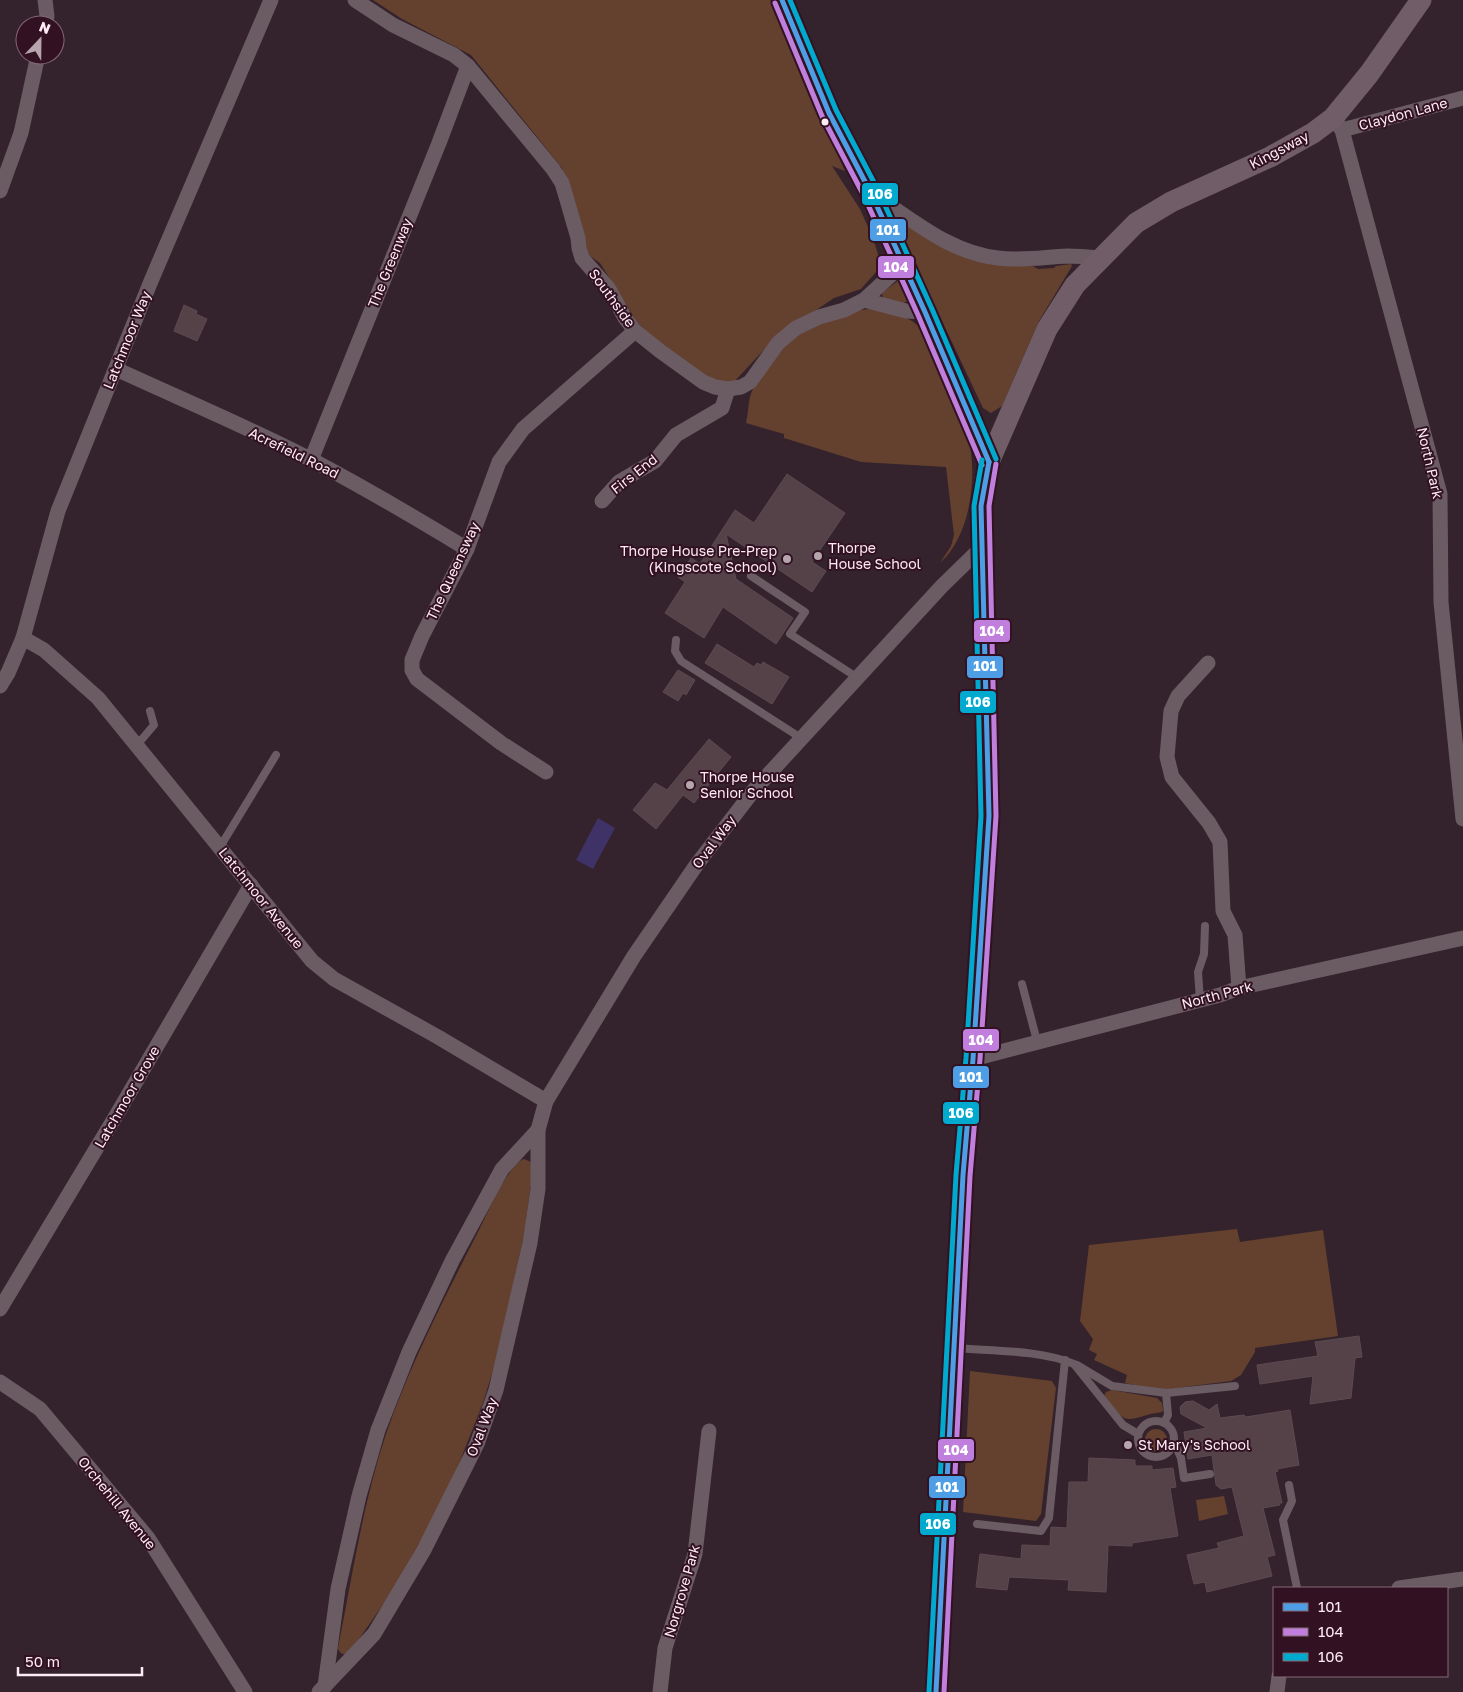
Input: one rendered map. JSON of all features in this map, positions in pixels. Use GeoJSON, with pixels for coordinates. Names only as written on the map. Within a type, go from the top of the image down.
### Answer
{"type":"FeatureCollection","features":[{"type":"Feature","properties":{"kind":"main road"},"geometry":{"type":"LineString","coordinates":[[782,0],[837,131],[870,193],[903,264],[989,462]]}},
{"type":"Feature","properties":{"kind":"main road","name":"Kingsway"},"geometry":{"type":"LineString","coordinates":[[936,1692],[963,1175],[973,1058],[989,816],[981,506],[989,462],[1047,329],[1075,285],[1136,223],[1172,202],[1270,157],[1312,133],[1338,124],[1369,74],[1421,0]]}},
{"type":"Feature","properties":{"kind":"street"},"geometry":{"type":"LineString","coordinates":[[45,0],[47,15]]}},
{"type":"Feature","properties":{"kind":"street","name":"Latchmoor Way"},"geometry":{"type":"LineString","coordinates":[[0,686],[8,673],[23,638],[58,511],[271,0]]}},
{"type":"Feature","properties":{"kind":"street","name":"Southside"},"geometry":{"type":"LineString","coordinates":[[355,0],[392,25],[454,55],[468,66],[554,169],[562,184],[570,208],[582,258],[609,289],[625,318],[635,331],[704,382],[728,389]]}},
{"type":"Feature","properties":{"kind":"street"},"geometry":{"type":"LineString","coordinates":[[0,191],[21,133],[36,65]]}},
{"type":"Feature","properties":{"kind":"street","name":"The Greenway"},"geometry":{"type":"LineString","coordinates":[[311,460],[439,143],[468,66]]}},
{"type":"Feature","properties":{"kind":"street","name":"Claydon Lane"},"geometry":{"type":"LineString","coordinates":[[1338,124],[1463,98]]}},
{"type":"Feature","properties":{"kind":"street","name":"North Park"},"geometry":{"type":"LineString","coordinates":[[1338,124],[1440,494],[1441,602],[1459,735],[1463,820]]}},
{"type":"Feature","properties":{"kind":"street"},"geometry":{"type":"LineString","coordinates":[[870,193],[933,235],[970,252],[997,258],[1022,259],[1067,256],[1101,258]]}},
{"type":"Feature","properties":{"kind":"street"},"geometry":{"type":"LineString","coordinates":[[728,389],[741,387],[750,382],[778,343],[796,328],[818,317],[844,310],[864,300],[903,264]]}},
{"type":"Feature","properties":{"kind":"street"},"geometry":{"type":"LineString","coordinates":[[864,300],[906,311],[924,312]]}},
{"type":"Feature","properties":{"kind":"street","name":"The Queensway"},"geometry":{"type":"LineString","coordinates":[[546,772],[501,743],[417,679],[412,670],[412,660],[422,636],[466,549],[499,462],[523,429],[635,331]]}},
{"type":"Feature","properties":{"kind":"street","name":"Acrefield Road"},"geometry":{"type":"LineString","coordinates":[[116,370],[196,405],[311,460],[376,494],[466,549]]}},
{"type":"Feature","properties":{"kind":"street","name":"Firs End"},"geometry":{"type":"LineString","coordinates":[[602,501],[619,482],[655,461],[676,435],[722,408],[728,389]]}},
{"type":"Feature","properties":{"kind":"street","name":"Oval Way"},"geometry":{"type":"LineString","coordinates":[[322,1689],[374,1634],[424,1550],[477,1444],[496,1390],[530,1243],[538,1189],[538,1130],[546,1101],[634,956],[697,864],[754,790],[942,586],[982,547]]}},
{"type":"Feature","properties":{"kind":"street","name":"Latchmoor Avenue"},"geometry":{"type":"LineString","coordinates":[[23,638],[44,650],[98,698],[312,961],[334,979],[438,1037],[546,1101]]}},
{"type":"Feature","properties":{"kind":"street"},"geometry":{"type":"LineString","coordinates":[[1208,663],[1178,696],[1171,710],[1167,756],[1172,777],[1209,823],[1220,842],[1223,911],[1235,934],[1239,988]]}},
{"type":"Feature","properties":{"kind":"street","name":"Latchmoor Grove"},"geometry":{"type":"LineString","coordinates":[[0,1309],[112,1123],[251,884]]}},
{"type":"Feature","properties":{"kind":"street","name":"North Park"},"geometry":{"type":"LineString","coordinates":[[973,1058],[1200,1000],[1239,988],[1463,938]]}},
{"type":"Feature","properties":{"kind":"street","name":"Oval Way"},"geometry":{"type":"LineString","coordinates":[[322,1689],[338,1589],[378,1430],[409,1352],[452,1261],[502,1169],[538,1130]]}},
{"type":"Feature","properties":{"kind":"street","name":"Orchehill Avenue"},"geometry":{"type":"LineString","coordinates":[[0,1382],[40,1409],[148,1538],[245,1692]]}},
{"type":"Feature","properties":{"kind":"street","name":"Norgrove Park"},"geometry":{"type":"LineString","coordinates":[[660,1692],[666,1648],[696,1554],[708,1431]]}},
{"type":"Feature","properties":{"kind":"street"},"geometry":{"type":"LineString","coordinates":[[1406,1587],[1463,1579]]}},
{"type":"Feature","properties":{"kind":"street"},"geometry":{"type":"LineString","coordinates":[[1277,1692],[1279,1677]]}},
{"type":"Feature","properties":{"kind":"lane"},"geometry":{"type":"LineString","coordinates":[[752,576],[805,612],[790,634],[858,678]]}},
{"type":"Feature","properties":{"kind":"lane"},"geometry":{"type":"LineString","coordinates":[[676,640],[675,651],[681,661],[801,738]]}},
{"type":"Feature","properties":{"kind":"lane"},"geometry":{"type":"LineString","coordinates":[[137,744],[154,725],[150,711]]}},
{"type":"Feature","properties":{"kind":"lane"},"geometry":{"type":"LineString","coordinates":[[220,847],[276,755]]}},
{"type":"Feature","properties":{"kind":"lane"},"geometry":{"type":"LineString","coordinates":[[1200,1000],[1198,972],[1204,954],[1205,926]]}},
{"type":"Feature","properties":{"kind":"lane"},"geometry":{"type":"LineString","coordinates":[[1022,984],[1037,1041]]}},
{"type":"Feature","properties":{"kind":"lane"},"geometry":{"type":"LineString","coordinates":[[954,1348],[1041,1355],[1065,1360],[1112,1386],[1166,1393],[1235,1386]]}},
{"type":"Feature","properties":{"kind":"lane"},"geometry":{"type":"LineString","coordinates":[[977,1524],[1040,1531],[1049,1518],[1065,1360]]}},
{"type":"Feature","properties":{"kind":"lane"},"geometry":{"type":"LineString","coordinates":[[1074,1364],[1123,1425],[1138,1434]]}},
{"type":"Feature","properties":{"kind":"lane"},"geometry":{"type":"LineString","coordinates":[[1164,1423],[1168,1415],[1166,1393]]}},
{"type":"Feature","properties":{"kind":"lane"},"geometry":{"type":"LineString","coordinates":[[1174,1442],[1168,1453],[1157,1458],[1141,1451],[1137,1440],[1138,1434],[1146,1424],[1157,1421],[1164,1423],[1172,1431],[1174,1442],[1181,1458],[1184,1478],[1210,1474]]}},
{"type":"Feature","properties":{"kind":"lane"},"geometry":{"type":"LineString","coordinates":[[1289,1485],[1292,1501],[1283,1520],[1297,1587]]}},
{"type":"Feature","properties":{"kind":"shaded area"},"geometry":{"type":"Polygon","coordinates":[[[373,0],[770,0],[845,171],[832,166],[860,209],[873,238],[880,261],[876,272],[861,289],[834,298],[775,338],[733,383],[709,380],[646,332],[635,319],[600,263],[579,248],[562,168],[471,55],[402,19],[373,0]]]}},
{"type":"Feature","properties":{"kind":"shaded area"},"geometry":{"type":"Polygon","coordinates":[[[892,215],[921,232],[1031,265],[1038,269],[1071,264],[1072,266],[1039,321],[1002,406],[991,413],[983,408],[892,215]]]}},
{"type":"Feature","properties":{"kind":"shaded area"},"geometry":{"type":"Polygon","coordinates":[[[899,280],[909,299],[908,301],[903,303],[883,298],[882,293],[899,280]]]}},
{"type":"Feature","properties":{"kind":"shaded area"},"geometry":{"type":"Polygon","coordinates":[[[869,309],[900,315],[916,324],[920,329],[927,340],[967,434],[971,449],[972,466],[970,503],[959,537],[951,551],[940,563],[951,546],[954,535],[946,467],[861,462],[784,438],[784,434],[746,423],[753,389],[770,362],[792,339],[805,329],[820,323],[860,310],[869,309]]]}},
{"type":"Feature","properties":{"kind":"shaded area"},"geometry":{"type":"Polygon","coordinates":[[[598,818],[615,828],[593,869],[576,860],[598,818]]]}},
{"type":"Feature","properties":{"kind":"shaded area"},"geometry":{"type":"Polygon","coordinates":[[[524,1159],[531,1162],[533,1170],[524,1235],[497,1357],[483,1403],[460,1461],[435,1516],[391,1593],[350,1652],[342,1654],[338,1648],[353,1567],[364,1513],[386,1434],[406,1381],[493,1201],[512,1169],[518,1162],[524,1159]]]}},
{"type":"Feature","properties":{"kind":"shaded area"},"geometry":{"type":"Polygon","coordinates":[[[1237,1229],[1240,1242],[1323,1230],[1338,1336],[1255,1348],[1255,1352],[1241,1375],[1231,1381],[1169,1389],[1154,1389],[1125,1383],[1127,1375],[1094,1360],[1097,1354],[1089,1350],[1093,1339],[1080,1321],[1089,1245],[1237,1229]]]}},
{"type":"Feature","properties":{"kind":"shaded area"},"geometry":{"type":"Polygon","coordinates":[[[970,1371],[1052,1381],[1056,1388],[1041,1514],[1036,1521],[963,1512],[970,1371]]]}},
{"type":"Feature","properties":{"kind":"shaded area"},"geometry":{"type":"Polygon","coordinates":[[[1112,1390],[1157,1398],[1162,1403],[1163,1410],[1162,1412],[1135,1418],[1124,1418],[1104,1396],[1106,1392],[1112,1390]]]}},
{"type":"Feature","properties":{"kind":"shaded area"},"geometry":{"type":"Polygon","coordinates":[[[1156,1429],[1164,1432],[1167,1440],[1164,1448],[1156,1451],[1148,1448],[1145,1440],[1148,1432],[1156,1429]]]}},
{"type":"Feature","properties":{"kind":"shaded area"},"geometry":{"type":"Polygon","coordinates":[[[1224,1496],[1228,1514],[1199,1521],[1196,1500],[1224,1496]]]}},
{"type":"Feature","properties":{"kind":"building"},"geometry":{"type":"Polygon","coordinates":[[[184,305],[197,311],[196,314],[207,319],[197,341],[174,331],[184,305]]]}},
{"type":"Feature","properties":{"kind":"building","name":"Thorpe House Pre-Prep (Kingscote School)"},"geometry":{"type":"Polygon","coordinates":[[[787,474],[845,513],[812,562],[826,571],[812,592],[726,534],[736,579],[793,618],[776,644],[723,607],[704,638],[665,613],[685,582],[678,577],[691,558],[700,564],[735,510],[754,523],[787,474]]]}},
{"type":"Feature","properties":{"kind":"building"},"geometry":{"type":"Polygon","coordinates":[[[717,644],[754,667],[757,663],[761,665],[763,662],[789,677],[772,704],[705,663],[717,644]]]}},
{"type":"Feature","properties":{"kind":"building"},"geometry":{"type":"Polygon","coordinates":[[[678,670],[695,680],[686,695],[683,693],[678,701],[663,692],[678,670]]]}},
{"type":"Feature","properties":{"kind":"building","name":"Thorpe House Senior School"},"geometry":{"type":"Polygon","coordinates":[[[709,739],[731,757],[694,803],[683,795],[656,829],[633,810],[655,783],[667,790],[709,739]]]}},
{"type":"Feature","properties":{"kind":"building"},"geometry":{"type":"Polygon","coordinates":[[[1359,1336],[1362,1357],[1355,1358],[1351,1398],[1310,1404],[1313,1376],[1260,1384],[1257,1365],[1318,1356],[1315,1342],[1359,1336]]]}},
{"type":"Feature","properties":{"kind":"building"},"geometry":{"type":"Polygon","coordinates":[[[1193,1401],[1209,1410],[1217,1404],[1220,1418],[1244,1415],[1246,1417],[1290,1410],[1299,1465],[1277,1469],[1278,1471],[1275,1472],[1282,1503],[1263,1508],[1275,1555],[1267,1557],[1272,1576],[1207,1592],[1205,1582],[1194,1584],[1187,1555],[1219,1548],[1217,1543],[1244,1536],[1232,1487],[1221,1489],[1216,1485],[1212,1455],[1188,1459],[1184,1432],[1207,1428],[1181,1414],[1180,1407],[1185,1402],[1193,1401]]]}},
{"type":"Feature","properties":{"kind":"building"},"geometry":{"type":"Polygon","coordinates":[[[1089,1458],[1135,1460],[1135,1466],[1152,1466],[1152,1470],[1173,1468],[1176,1487],[1170,1488],[1178,1536],[1132,1543],[1132,1546],[1108,1545],[1106,1592],[1068,1590],[1069,1580],[1009,1577],[1007,1590],[976,1587],[980,1554],[1021,1559],[1022,1545],[1050,1546],[1051,1527],[1067,1528],[1069,1482],[1088,1482],[1089,1458]]]}},
{"type":"Feature","properties":{"kind":"transit line","name":"101"},"geometry":{"type":"LineString","coordinates":[[782,0],[829,113],[871,193],[925,312],[989,462]]}},
{"type":"Feature","properties":{"kind":"transit line","name":"106"},"geometry":{"type":"LineString","coordinates":[[790,0],[836,110],[878,190],[932,309],[996,459]]}},
{"type":"Feature","properties":{"kind":"transit line","name":"104"},"geometry":{"type":"LineString","coordinates":[[775,3],[822,116],[864,196],[918,315],[982,465]]}},
{"type":"Feature","properties":{"kind":"transit line","name":"106"},"geometry":{"type":"LineString","coordinates":[[929,1692],[956,1175],[966,1058],[981,816],[974,506],[982,460]]}},
{"type":"Feature","properties":{"kind":"transit line","name":"101"},"geometry":{"type":"LineString","coordinates":[[936,1692],[963,1175],[973,1059],[989,816],[981,506],[989,462]]}},
{"type":"Feature","properties":{"kind":"transit line","name":"104"},"geometry":{"type":"LineString","coordinates":[[944,1692],[970,1176],[980,1059],[996,816],[989,506],[996,464]]}},
{"type":"Feature","properties":{"kind":"place","name":"Thorpe House School"},"geometry":{"type":"Point","coordinates":[818,556]}},
{"type":"Feature","properties":{"kind":"place","name":"Thorpe House Pre-Prep (Kingscote School)"},"geometry":{"type":"Point","coordinates":[787,559]}},
{"type":"Feature","properties":{"kind":"place","name":"Thorpe House Senior School"},"geometry":{"type":"Point","coordinates":[690,785]}},
{"type":"Feature","properties":{"kind":"place","name":"St Mary's School"},"geometry":{"type":"Point","coordinates":[1128,1445]}}]}
